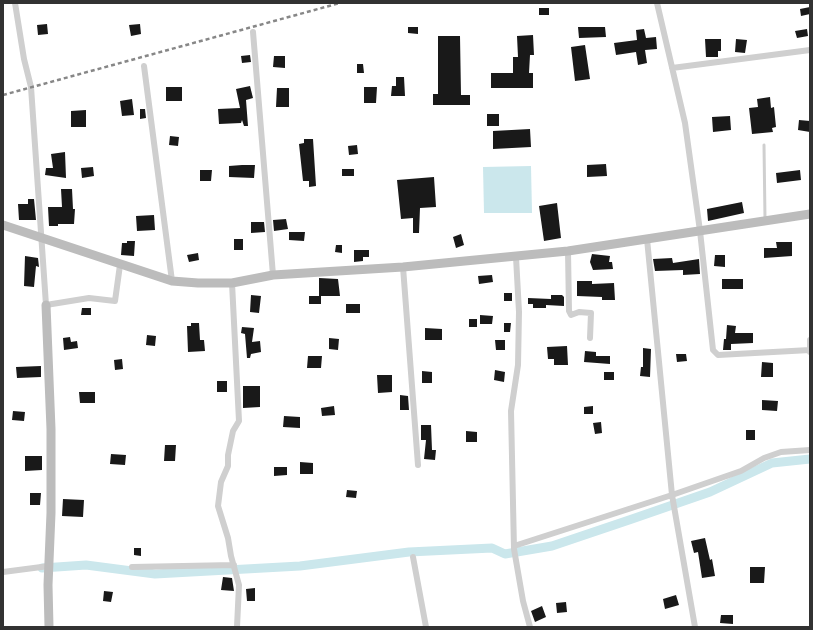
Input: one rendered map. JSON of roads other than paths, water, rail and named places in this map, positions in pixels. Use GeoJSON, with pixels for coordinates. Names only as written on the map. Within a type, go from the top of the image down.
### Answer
{"type":"FeatureCollection","features":[{"type":"Feature","properties":{"kind":"main road"},"geometry":{"type":"LineString","coordinates":[[3,225],[41,236],[120,265],[172,281],[232,283],[273,275],[403,267],[568,252],[810,214]]}},
{"type":"Feature","properties":{"kind":"main road"},"geometry":{"type":"LineString","coordinates":[[46,305],[51,429],[49,627]]}},
{"type":"Feature","properties":{"kind":"street"},"geometry":{"type":"LineString","coordinates":[[15,3],[24,58],[31,87],[46,305],[89,298],[115,301],[120,265]]}},
{"type":"Feature","properties":{"kind":"street"},"geometry":{"type":"LineString","coordinates":[[657,3],[685,122],[700,231],[705,292],[713,350],[715,354],[810,351],[810,340]]}},
{"type":"Feature","properties":{"kind":"street"},"geometry":{"type":"LineString","coordinates":[[254,32],[273,275]]}},
{"type":"Feature","properties":{"kind":"street"},"geometry":{"type":"LineString","coordinates":[[672,68],[810,50]]}},
{"type":"Feature","properties":{"kind":"street"},"geometry":{"type":"LineString","coordinates":[[144,66],[172,281]]}},
{"type":"Feature","properties":{"kind":"street"},"geometry":{"type":"LineString","coordinates":[[647,239],[673,498],[695,627]]}},
{"type":"Feature","properties":{"kind":"street"},"geometry":{"type":"LineString","coordinates":[[568,252],[569,311],[571,315],[579,312],[591,313],[590,338]]}},
{"type":"Feature","properties":{"kind":"street"},"geometry":{"type":"LineString","coordinates":[[516,257],[519,312],[518,365],[511,412],[515,543],[517,570],[530,627]]}},
{"type":"Feature","properties":{"kind":"street"},"geometry":{"type":"LineString","coordinates":[[403,267],[418,465]]}},
{"type":"Feature","properties":{"kind":"street"},"geometry":{"type":"LineString","coordinates":[[232,283],[240,421],[233,431],[228,466],[218,495],[218,506],[228,538],[235,570],[239,598],[237,627]]}},
{"type":"Feature","properties":{"kind":"street"},"geometry":{"type":"LineString","coordinates":[[515,543],[552,535],[673,498],[741,471],[764,458],[781,452],[810,450]]}},
{"type":"Feature","properties":{"kind":"street"},"geometry":{"type":"LineString","coordinates":[[413,559],[426,627]]}},
{"type":"Feature","properties":{"kind":"street"},"geometry":{"type":"LineString","coordinates":[[132,567],[235,570]]}},
{"type":"Feature","properties":{"kind":"street"},"geometry":{"type":"LineString","coordinates":[[3,572],[49,568]]}},
{"type":"Feature","properties":{"kind":"lane"},"geometry":{"type":"LineString","coordinates":[[764,145],[765,220]]}},
{"type":"Feature","properties":{"kind":"water"},"geometry":{"type":"Polygon","coordinates":[[[531,166],[532,213],[484,213],[483,167],[531,166]]]}},
{"type":"Feature","properties":{"kind":"waterway"},"geometry":{"type":"LineString","coordinates":[[42,568],[86,565],[155,574],[300,566],[409,552],[492,548],[505,554],[552,546],[632,519],[710,492],[772,463],[810,459]]}},
{"type":"Feature","properties":{"kind":"railway"},"geometry":{"type":"LineString","coordinates":[[3,95],[340,3]]}}]}
